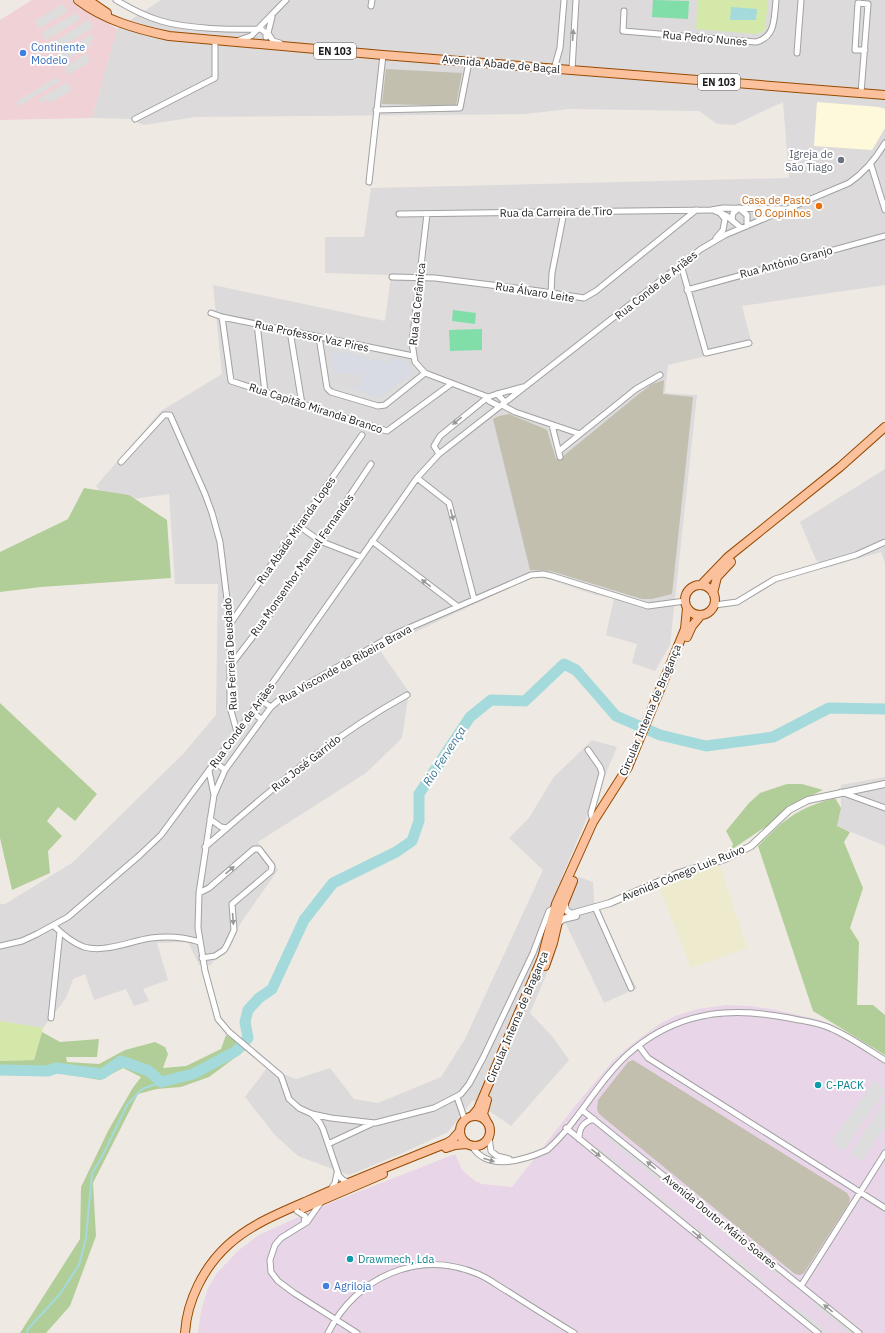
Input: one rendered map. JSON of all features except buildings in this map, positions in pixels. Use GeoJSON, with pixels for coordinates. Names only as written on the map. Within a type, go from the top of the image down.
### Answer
{"type":"FeatureCollection","features":[{"type":"Feature","properties":{"kind":"main road","name":"Avenida Abade de Baçal"},"geometry":{"type":"LineString","coordinates":[[78,0],[101,15],[118,22],[143,31],[169,36],[382,55],[885,95]]}},
{"type":"Feature","properties":{"kind":"main road","name":"Avenida Abade de Baçal"},"geometry":{"type":"LineString","coordinates":[[88,0],[118,22]]}},
{"type":"Feature","properties":{"kind":"main road"},"geometry":{"type":"LineString","coordinates":[[885,428],[840,467],[728,558],[701,585],[692,588],[686,596],[686,605],[693,614],[701,615],[708,613],[715,605],[713,593],[718,576],[740,554],[885,432]]}},
{"type":"Feature","properties":{"kind":"main road"},"geometry":{"type":"LineString","coordinates":[[701,585],[706,586],[713,593]]}},
{"type":"Feature","properties":{"kind":"main road","name":"Circular Interna de Bragança"},"geometry":{"type":"LineString","coordinates":[[660,696],[685,629],[686,605]]}},
{"type":"Feature","properties":{"kind":"main road","name":"Circular Interna de Bragança"},"geometry":{"type":"LineString","coordinates":[[486,1120],[483,1114],[485,1105],[550,954],[564,902],[596,826],[626,780],[634,757],[660,696],[692,626],[701,615]]}},
{"type":"Feature","properties":{"kind":"main road","name":"Circular Interna de Bragança"},"geometry":{"type":"LineString","coordinates":[[468,1118],[478,1109],[542,958],[556,906],[592,822],[619,783],[634,757]]}},
{"type":"Feature","properties":{"kind":"main road"},"geometry":{"type":"LineString","coordinates":[[185,1333],[188,1311],[195,1291],[211,1264],[227,1246],[260,1223],[330,1190],[447,1143],[460,1131],[468,1118],[482,1117],[486,1120],[491,1129],[489,1138],[482,1145],[454,1145],[442,1149],[322,1200],[251,1233],[231,1248],[219,1260],[205,1281],[192,1314],[189,1333]]}},
{"type":"Feature","properties":{"kind":"main road"},"geometry":{"type":"LineString","coordinates":[[460,1131],[461,1136],[469,1145]]}},
{"type":"Feature","properties":{"kind":"main road"},"geometry":{"type":"LineString","coordinates":[[309,1206],[317,1198],[351,1184],[364,1176]]}},
{"type":"Feature","properties":{"kind":"street"},"geometry":{"type":"LineString","coordinates":[[116,0],[138,13],[162,22],[265,31],[266,37]]}},
{"type":"Feature","properties":{"kind":"street"},"geometry":{"type":"LineString","coordinates":[[231,42],[246,38],[274,14],[286,0]]}},
{"type":"Feature","properties":{"kind":"street"},"geometry":{"type":"LineString","coordinates":[[371,6],[372,0]]}},
{"type":"Feature","properties":{"kind":"street"},"geometry":{"type":"LineString","coordinates":[[554,69],[560,48],[564,0]]}},
{"type":"Feature","properties":{"kind":"street"},"geometry":{"type":"LineString","coordinates":[[572,70],[576,0]]}},
{"type":"Feature","properties":{"kind":"street","name":"Rua Pedro Nunes"},"geometry":{"type":"LineString","coordinates":[[624,11],[623,31],[756,42],[768,36],[772,30],[776,0]]}},
{"type":"Feature","properties":{"kind":"street"},"geometry":{"type":"LineString","coordinates":[[798,53],[801,0]]}},
{"type":"Feature","properties":{"kind":"street"},"geometry":{"type":"LineString","coordinates":[[861,93],[865,50],[868,4],[858,3],[855,50],[865,50]]}},
{"type":"Feature","properties":{"kind":"street"},"geometry":{"type":"LineString","coordinates":[[256,30],[254,36],[258,44],[266,37],[274,14]]}},
{"type":"Feature","properties":{"kind":"street"},"geometry":{"type":"LineString","coordinates":[[268,28],[270,37],[273,41],[288,47]]}},
{"type":"Feature","properties":{"kind":"street"},"geometry":{"type":"LineString","coordinates":[[135,119],[215,78],[215,41]]}},
{"type":"Feature","properties":{"kind":"street"},"geometry":{"type":"LineString","coordinates":[[369,182],[382,55]]}},
{"type":"Feature","properties":{"kind":"street"},"geometry":{"type":"LineString","coordinates":[[376,110],[460,108],[469,62]]}},
{"type":"Feature","properties":{"kind":"street","name":"Rua Conde de Ariães"},"geometry":{"type":"LineString","coordinates":[[0,946],[22,941],[54,926],[94,895],[161,835],[252,712],[417,478],[438,454],[714,241],[849,183],[862,175],[871,165],[885,143]]}},
{"type":"Feature","properties":{"kind":"street"},"geometry":{"type":"LineString","coordinates":[[871,165],[884,200],[885,210]]}},
{"type":"Feature","properties":{"kind":"street"},"geometry":{"type":"LineString","coordinates":[[714,210],[744,227],[747,215],[739,208],[733,212],[732,220]]}},
{"type":"Feature","properties":{"kind":"street","name":"Rua da Carreira de Tiro"},"geometry":{"type":"LineString","coordinates":[[399,214],[714,210],[739,208],[791,209]]}},
{"type":"Feature","properties":{"kind":"street","name":"Rua Álvaro Leite"},"geometry":{"type":"LineString","coordinates":[[392,277],[420,277],[551,293],[579,298],[587,297],[696,210]]}},
{"type":"Feature","properties":{"kind":"street"},"geometry":{"type":"LineString","coordinates":[[551,293],[552,274],[564,212]]}},
{"type":"Feature","properties":{"kind":"street"},"geometry":{"type":"LineString","coordinates":[[714,241],[725,226],[725,219],[720,213]]}},
{"type":"Feature","properties":{"kind":"street","name":"Rua da Cerâmica"},"geometry":{"type":"LineString","coordinates":[[425,373],[415,362],[412,344],[427,214]]}},
{"type":"Feature","properties":{"kind":"street","name":"Rua António Granjo"},"geometry":{"type":"LineString","coordinates":[[687,290],[885,236]]}},
{"type":"Feature","properties":{"kind":"street"},"geometry":{"type":"LineString","coordinates":[[681,265],[706,353],[749,343]]}},
{"type":"Feature","properties":{"kind":"street","name":"Rua Professor Vaz Pires"},"geometry":{"type":"LineString","coordinates":[[211,313],[222,317],[413,356]]}},
{"type":"Feature","properties":{"kind":"street","name":"Rua Capitão Miranda Branco"},"geometry":{"type":"LineString","coordinates":[[222,317],[231,381],[388,431],[451,384]]}},
{"type":"Feature","properties":{"kind":"street"},"geometry":{"type":"LineString","coordinates":[[256,324],[265,392]]}},
{"type":"Feature","properties":{"kind":"street"},"geometry":{"type":"LineString","coordinates":[[290,331],[302,404]]}},
{"type":"Feature","properties":{"kind":"street"},"geometry":{"type":"LineString","coordinates":[[319,337],[327,388],[332,392],[378,406],[385,405],[425,373],[502,404],[515,412],[580,434]]}},
{"type":"Feature","properties":{"kind":"street"},"geometry":{"type":"LineString","coordinates":[[559,450],[636,390],[660,375]]}},
{"type":"Feature","properties":{"kind":"street"},"geometry":{"type":"LineString","coordinates":[[438,454],[434,446],[440,436],[488,399],[497,394],[528,386]]}},
{"type":"Feature","properties":{"kind":"street"},"geometry":{"type":"LineString","coordinates":[[497,394],[502,404]]}},
{"type":"Feature","properties":{"kind":"street"},"geometry":{"type":"LineString","coordinates":[[488,399],[491,412]]}},
{"type":"Feature","properties":{"kind":"street","name":"Rua Ferreira Deusdado"},"geometry":{"type":"LineString","coordinates":[[121,462],[164,415],[170,415],[212,513],[223,562],[230,624],[230,707],[237,732]]}},
{"type":"Feature","properties":{"kind":"street"},"geometry":{"type":"LineString","coordinates":[[552,424],[560,457]]}},
{"type":"Feature","properties":{"kind":"street","name":"Rua Abade Miranda Lopes"},"geometry":{"type":"LineString","coordinates":[[230,624],[362,435]]}},
{"type":"Feature","properties":{"kind":"street","name":"Rua Monsenhor Manuel Fernandes"},"geometry":{"type":"LineString","coordinates":[[231,665],[277,605],[371,464]]}},
{"type":"Feature","properties":{"kind":"street"},"geometry":{"type":"LineString","coordinates":[[417,478],[449,503],[474,599]]}},
{"type":"Feature","properties":{"kind":"street"},"geometry":{"type":"LineString","coordinates":[[299,526],[320,541],[361,557]]}},
{"type":"Feature","properties":{"kind":"street"},"geometry":{"type":"LineString","coordinates":[[372,541],[457,606]]}},
{"type":"Feature","properties":{"kind":"street"},"geometry":{"type":"LineString","coordinates":[[715,605],[737,602],[775,579],[856,556],[884,544]]}},
{"type":"Feature","properties":{"kind":"street","name":"Rua Visconde da Ribeira Brava"},"geometry":{"type":"LineString","coordinates":[[312,1114],[293,1104],[288,1098],[281,1076],[235,1037],[218,1019],[202,958],[198,915],[199,893],[214,795],[225,770],[261,719],[271,707],[395,634],[457,606],[537,574],[552,576],[648,606],[686,605]]}},
{"type":"Feature","properties":{"kind":"street","name":"Rua José Garrido"},"geometry":{"type":"LineString","coordinates":[[205,847],[317,752],[382,708],[407,695]]}},
{"type":"Feature","properties":{"kind":"street"},"geometry":{"type":"LineString","coordinates":[[260,700],[271,707]]}},
{"type":"Feature","properties":{"kind":"street"},"geometry":{"type":"LineString","coordinates":[[252,712],[261,719]]}},
{"type":"Feature","properties":{"kind":"street"},"geometry":{"type":"LineString","coordinates":[[588,750],[600,767],[602,773],[591,813],[592,822]]}},
{"type":"Feature","properties":{"kind":"street"},"geometry":{"type":"LineString","coordinates":[[215,762],[225,770]]}},
{"type":"Feature","properties":{"kind":"street"},"geometry":{"type":"LineString","coordinates":[[209,771],[214,795]]}},
{"type":"Feature","properties":{"kind":"street","name":"Avenida Cónego Luis Ruivo"},"geometry":{"type":"LineString","coordinates":[[557,924],[564,919],[576,916],[582,911],[610,903],[679,873],[725,858],[751,846],[799,804],[819,796],[885,784]]}},
{"type":"Feature","properties":{"kind":"street"},"geometry":{"type":"LineString","coordinates":[[840,792],[885,808]]}},
{"type":"Feature","properties":{"kind":"street"},"geometry":{"type":"LineString","coordinates":[[210,820],[227,828]]}},
{"type":"Feature","properties":{"kind":"street"},"geometry":{"type":"LineString","coordinates":[[199,893],[209,888],[254,849],[259,849],[272,866],[271,871],[234,902],[234,930],[224,950],[215,956],[202,958]]}},
{"type":"Feature","properties":{"kind":"street"},"geometry":{"type":"LineString","coordinates":[[564,902],[566,910],[570,914],[582,911]]}},
{"type":"Feature","properties":{"kind":"street"},"geometry":{"type":"LineString","coordinates":[[328,1144],[375,1123],[434,1108],[457,1097],[469,1084],[483,1058],[533,953],[549,911],[556,906]]}},
{"type":"Feature","properties":{"kind":"street"},"geometry":{"type":"LineString","coordinates":[[595,907],[631,988]]}},
{"type":"Feature","properties":{"kind":"street"},"geometry":{"type":"LineString","coordinates":[[54,926],[78,944],[92,948],[158,937],[177,937],[200,942]]}},
{"type":"Feature","properties":{"kind":"street"},"geometry":{"type":"LineString","coordinates":[[51,1018],[60,932]]}},
{"type":"Feature","properties":{"kind":"street"},"geometry":{"type":"LineString","coordinates":[[469,1145],[488,1160],[497,1162],[512,1160],[547,1150],[582,1110],[615,1068],[639,1046],[671,1025],[694,1017],[716,1012],[757,1012],[829,1027],[885,1060]]}},
{"type":"Feature","properties":{"kind":"street"},"geometry":{"type":"LineString","coordinates":[[639,1046],[648,1058],[885,1208]]}},
{"type":"Feature","properties":{"kind":"street"},"geometry":{"type":"LineString","coordinates":[[457,1097],[468,1118]]}},
{"type":"Feature","properties":{"kind":"street","name":"Avenida Doutor Mário Soares"},"geometry":{"type":"LineString","coordinates":[[582,1110],[859,1333]]}},
{"type":"Feature","properties":{"kind":"street"},"geometry":{"type":"LineString","coordinates":[[312,1114],[351,1122],[375,1123]]}},
{"type":"Feature","properties":{"kind":"street"},"geometry":{"type":"LineString","coordinates":[[312,1114],[320,1123],[337,1172],[341,1178],[349,1182]]}},
{"type":"Feature","properties":{"kind":"street"},"geometry":{"type":"LineString","coordinates":[[579,1139],[581,1128],[584,1123],[594,1119]]}},
{"type":"Feature","properties":{"kind":"street"},"geometry":{"type":"LineString","coordinates":[[566,1128],[818,1333]]}},
{"type":"Feature","properties":{"kind":"street"},"geometry":{"type":"LineString","coordinates":[[489,1138],[490,1151],[497,1156],[512,1160]]}},
{"type":"Feature","properties":{"kind":"street"},"geometry":{"type":"LineString","coordinates":[[801,1286],[885,1153]]}},
{"type":"Feature","properties":{"kind":"street"},"geometry":{"type":"LineString","coordinates":[[330,1190],[335,1183],[337,1172]]}},
{"type":"Feature","properties":{"kind":"street"},"geometry":{"type":"LineString","coordinates":[[322,1200],[307,1222],[281,1238],[276,1245],[270,1260],[271,1272],[283,1285],[357,1333]]}},
{"type":"Feature","properties":{"kind":"street"},"geometry":{"type":"LineString","coordinates":[[303,1224],[307,1219],[309,1206]]}},
{"type":"Feature","properties":{"kind":"street"},"geometry":{"type":"LineString","coordinates":[[297,1211],[305,1216],[305,1221],[303,1224]]}},
{"type":"Feature","properties":{"kind":"street"},"geometry":{"type":"LineString","coordinates":[[328,1333],[336,1318],[358,1292],[376,1280],[392,1272],[410,1267],[431,1265],[452,1267],[479,1274],[574,1333]]}},
{"type":"Feature","properties":{"kind":"shaded area"},"geometry":{"type":"Polygon","coordinates":[[[32,0],[72,0],[117,29],[92,118],[0,120],[0,20],[32,0]]]}},
{"type":"Feature","properties":{"kind":"shaded area"},"geometry":{"type":"Polygon","coordinates":[[[161,0],[885,0],[885,285],[742,306],[752,345],[668,365],[665,393],[697,395],[670,645],[655,671],[632,663],[637,644],[606,635],[614,598],[595,595],[542,577],[530,578],[379,649],[409,692],[402,738],[366,773],[258,842],[278,870],[242,921],[229,946],[210,965],[199,965],[188,942],[157,943],[168,980],[143,989],[149,1001],[134,1006],[126,989],[94,1000],[85,974],[73,979],[66,998],[43,1028],[0,1021],[0,904],[5,904],[72,863],[183,754],[216,715],[218,584],[175,584],[169,494],[111,502],[96,486],[161,411],[222,374],[213,285],[385,321],[391,275],[325,273],[325,237],[364,237],[371,188],[789,178],[783,102],[734,125],[717,124],[699,111],[569,109],[525,114],[196,117],[144,125],[130,119],[92,118],[117,29],[161,0]]]}},
{"type":"Feature","properties":{"kind":"shaded area"},"geometry":{"type":"Polygon","coordinates":[[[62,4],[68,11],[39,29],[35,21],[62,4]]]}},
{"type":"Feature","properties":{"kind":"shaded area"},"geometry":{"type":"Polygon","coordinates":[[[75,13],[81,19],[46,40],[42,33],[75,13]]]}},
{"type":"Feature","properties":{"kind":"shaded area"},"geometry":{"type":"Polygon","coordinates":[[[88,20],[94,27],[54,52],[49,45],[88,20]]]}},
{"type":"Feature","properties":{"kind":"shaded area"},"geometry":{"type":"Polygon","coordinates":[[[91,34],[94,38],[90,40],[92,44],[61,64],[56,56],[91,34]]]}},
{"type":"Feature","properties":{"kind":"shaded area"},"geometry":{"type":"Polygon","coordinates":[[[87,53],[90,62],[68,75],[64,68],[87,53]]]}},
{"type":"Feature","properties":{"kind":"shaded area"},"geometry":{"type":"Polygon","coordinates":[[[386,69],[462,73],[456,106],[382,104],[386,69]]]}},
{"type":"Feature","properties":{"kind":"shaded area"},"geometry":{"type":"Polygon","coordinates":[[[57,77],[60,81],[19,106],[16,102],[57,77]]]}},
{"type":"Feature","properties":{"kind":"shaded area"},"geometry":{"type":"Polygon","coordinates":[[[67,82],[72,90],[50,103],[47,99],[41,103],[39,99],[67,82]]]}},
{"type":"Feature","properties":{"kind":"shaded area"},"geometry":{"type":"Polygon","coordinates":[[[817,102],[879,107],[885,109],[885,128],[872,150],[814,146],[817,102]]]}},
{"type":"Feature","properties":{"kind":"shaded area"},"geometry":{"type":"Polygon","coordinates":[[[333,344],[390,357],[389,362],[332,349],[333,344]]]}},
{"type":"Feature","properties":{"kind":"shaded area"},"geometry":{"type":"Polygon","coordinates":[[[331,350],[389,363],[390,358],[408,362],[414,371],[380,397],[347,387],[361,387],[362,375],[334,373],[331,350]]]}},
{"type":"Feature","properties":{"kind":"shaded area"},"geometry":{"type":"Polygon","coordinates":[[[410,375],[413,379],[381,402],[340,390],[341,386],[381,398],[410,375]]]}},
{"type":"Feature","properties":{"kind":"shaded area"},"geometry":{"type":"Polygon","coordinates":[[[664,380],[663,394],[693,397],[672,594],[652,599],[642,599],[551,571],[530,570],[493,419],[509,414],[547,430],[556,459],[562,457],[652,384],[664,380]]]}},
{"type":"Feature","properties":{"kind":"shaded area"},"geometry":{"type":"Polygon","coordinates":[[[481,407],[483,410],[441,443],[439,440],[481,407]]]}},
{"type":"Feature","properties":{"kind":"shaded area"},"geometry":{"type":"Polygon","coordinates":[[[885,469],[885,563],[881,552],[826,568],[816,560],[800,522],[885,469]]]}},
{"type":"Feature","properties":{"kind":"shaded area"},"geometry":{"type":"Polygon","coordinates":[[[592,740],[617,747],[561,879],[579,877],[593,882],[595,915],[637,988],[604,1003],[566,924],[561,925],[554,957],[530,1013],[552,1036],[569,1060],[511,1126],[473,1100],[448,1132],[349,1175],[298,1156],[275,1135],[245,1097],[267,1068],[296,1079],[330,1068],[354,1099],[378,1103],[441,1077],[465,1039],[543,870],[509,838],[529,818],[553,778],[592,740]]]}},
{"type":"Feature","properties":{"kind":"shaded area"},"geometry":{"type":"Polygon","coordinates":[[[885,777],[885,846],[837,826],[841,808],[841,785],[885,777]]]}},
{"type":"Feature","properties":{"kind":"shaded area"},"geometry":{"type":"Polygon","coordinates":[[[719,864],[747,948],[691,968],[659,886],[719,864]]]}},
{"type":"Feature","properties":{"kind":"shaded area"},"geometry":{"type":"Polygon","coordinates":[[[726,1005],[771,1009],[816,1019],[831,1024],[885,1057],[885,1333],[198,1333],[201,1311],[208,1288],[217,1273],[239,1250],[259,1235],[320,1207],[455,1154],[462,1170],[475,1181],[482,1184],[512,1187],[575,1106],[613,1061],[627,1048],[661,1023],[675,1016],[698,1009],[726,1005]]]}},
{"type":"Feature","properties":{"kind":"shaded area"},"geometry":{"type":"Polygon","coordinates":[[[633,1060],[847,1193],[850,1198],[849,1203],[804,1273],[800,1275],[795,1274],[599,1114],[597,1109],[598,1100],[628,1062],[633,1060]]]}},
{"type":"Feature","properties":{"kind":"shaded area"},"geometry":{"type":"Polygon","coordinates":[[[874,1081],[885,1089],[885,1091],[844,1151],[831,1142],[874,1081]]]}},
{"type":"Feature","properties":{"kind":"shaded area"},"geometry":{"type":"Polygon","coordinates":[[[885,1100],[885,1126],[862,1161],[850,1154],[885,1100]]]}},
{"type":"Feature","properties":{"kind":"shaded area"},"geometry":{"type":"Polygon","coordinates":[[[611,1135],[676,1188],[669,1188],[604,1136],[611,1135]]]}},
{"type":"Feature","properties":{"kind":"shaded area"},"geometry":{"type":"Polygon","coordinates":[[[594,1149],[600,1149],[681,1214],[674,1214],[594,1149]]]}},
{"type":"Feature","properties":{"kind":"shaded area"},"geometry":{"type":"Polygon","coordinates":[[[689,1204],[697,1205],[783,1275],[776,1274],[689,1204]]]}},
{"type":"Feature","properties":{"kind":"shaded area"},"geometry":{"type":"Polygon","coordinates":[[[691,1227],[697,1227],[765,1282],[758,1282],[691,1227]]]}},
{"type":"Feature","properties":{"kind":"shaded area"},"geometry":{"type":"Polygon","coordinates":[[[812,1303],[820,1304],[855,1333],[849,1333],[812,1303]]]}},
{"type":"Feature","properties":{"kind":"shaded area"},"geometry":{"type":"Polygon","coordinates":[[[791,1308],[799,1309],[829,1333],[822,1333],[791,1308]]]}},
{"type":"Feature","properties":{"kind":"green space"},"geometry":{"type":"Polygon","coordinates":[[[653,0],[689,1],[688,19],[652,17],[653,0]]]}},
{"type":"Feature","properties":{"kind":"green space"},"geometry":{"type":"Polygon","coordinates":[[[698,0],[768,0],[765,30],[757,34],[696,29],[698,0]]]}},
{"type":"Feature","properties":{"kind":"green space"},"geometry":{"type":"Polygon","coordinates":[[[453,310],[476,313],[475,324],[452,321],[453,310]]]}},
{"type":"Feature","properties":{"kind":"green space"},"geometry":{"type":"Polygon","coordinates":[[[482,329],[482,350],[450,351],[449,330],[482,329]]]}},
{"type":"Feature","properties":{"kind":"green space"},"geometry":{"type":"Polygon","coordinates":[[[84,488],[129,495],[167,520],[171,578],[41,587],[0,592],[0,552],[68,519],[84,488]]]}},
{"type":"Feature","properties":{"kind":"green space"},"geometry":{"type":"Polygon","coordinates":[[[0,703],[97,794],[75,821],[58,807],[47,821],[62,836],[48,851],[50,873],[12,890],[0,838],[0,703]]]}},
{"type":"Feature","properties":{"kind":"green space"},"geometry":{"type":"Polygon","coordinates":[[[787,784],[802,784],[823,790],[788,806],[768,825],[731,850],[733,844],[726,831],[749,803],[760,793],[787,784]]]}},
{"type":"Feature","properties":{"kind":"green space"},"geometry":{"type":"Polygon","coordinates":[[[835,798],[841,808],[837,826],[850,832],[844,842],[863,888],[850,928],[859,942],[857,1005],[873,1005],[885,1015],[885,1055],[813,1011],[758,846],[776,828],[792,816],[810,806],[835,798]]]}},
{"type":"Feature","properties":{"kind":"green space"},"geometry":{"type":"Polygon","coordinates":[[[0,1021],[43,1028],[34,1060],[0,1061],[0,1021]]]}},
{"type":"Feature","properties":{"kind":"green space"},"geometry":{"type":"Polygon","coordinates":[[[42,1032],[60,1042],[99,1039],[97,1057],[66,1057],[67,1062],[99,1064],[125,1050],[155,1042],[165,1047],[168,1054],[163,1068],[186,1066],[221,1049],[226,1035],[248,1048],[209,1077],[181,1087],[157,1089],[138,1094],[93,1183],[96,1236],[70,1306],[46,1333],[20,1333],[80,1239],[81,1187],[108,1131],[132,1089],[141,1077],[123,1068],[100,1080],[57,1073],[0,1075],[0,1061],[34,1060],[42,1032]]]}},
{"type":"Feature","properties":{"kind":"water"},"geometry":{"type":"Polygon","coordinates":[[[731,7],[757,9],[756,20],[730,20],[731,7]]]}},
{"type":"Feature","properties":{"kind":"waterway","name":"Rio Fervença"},"geometry":{"type":"LineString","coordinates":[[0,1070],[48,1071],[56,1068],[102,1074],[121,1061],[149,1071],[161,1082],[193,1074],[236,1051],[248,1038],[245,1022],[248,1010],[259,998],[272,989],[304,920],[333,883],[396,852],[412,841],[419,821],[419,794],[470,717],[491,700],[525,701],[564,664],[576,670],[616,716],[660,735],[706,746],[773,737],[829,708],[885,709]]}},
{"type":"Feature","properties":{"kind":"waterway"},"geometry":{"type":"LineString","coordinates":[[27,1333],[28,1329],[60,1294],[79,1265],[86,1238],[92,1173],[102,1157],[127,1105],[142,1089],[161,1082]]}},
{"type":"Feature","properties":{"kind":"place","name":"Continente Modelo"},"geometry":{"type":"Point","coordinates":[23,53]}},
{"type":"Feature","properties":{"kind":"place","name":"Igreja de São Tiago"},"geometry":{"type":"Point","coordinates":[841,160]}},
{"type":"Feature","properties":{"kind":"place","name":"Casa de Pasto O Copinhos"},"geometry":{"type":"Point","coordinates":[819,206]}},
{"type":"Feature","properties":{"kind":"place","name":"C-PACK"},"geometry":{"type":"Point","coordinates":[818,1085]}},
{"type":"Feature","properties":{"kind":"place","name":"Drawmech, Lda"},"geometry":{"type":"Point","coordinates":[350,1259]}},
{"type":"Feature","properties":{"kind":"place","name":"Agriloja"},"geometry":{"type":"Point","coordinates":[326,1286]}}]}
